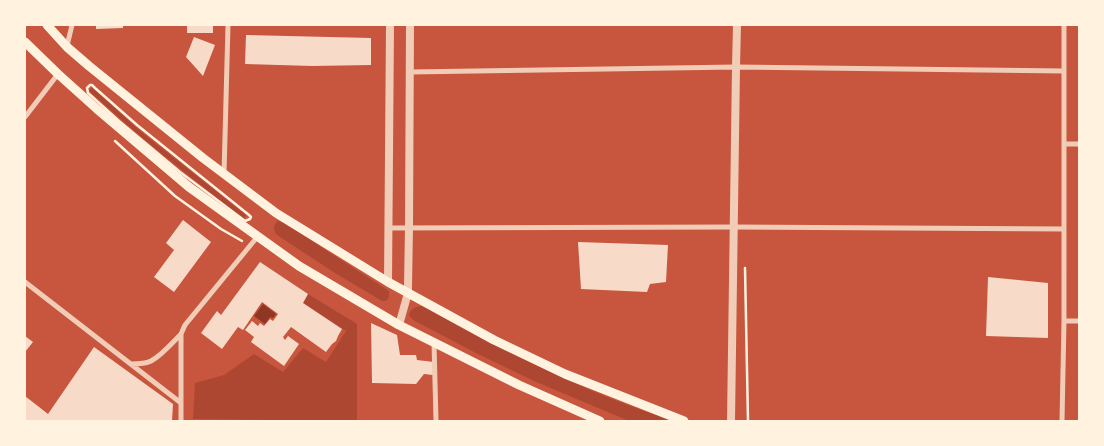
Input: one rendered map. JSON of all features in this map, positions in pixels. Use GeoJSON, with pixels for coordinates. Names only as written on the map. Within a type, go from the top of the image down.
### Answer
{"type":"FeatureCollection","features":[{"type":"Feature","properties":{"kind":"main road"},"geometry":{"type":"LineString","coordinates":[[47,25],[67,47],[203,158],[276,213],[388,282],[494,340],[564,374],[684,421]]}},
{"type":"Feature","properties":{"kind":"main road"},"geometry":{"type":"LineString","coordinates":[[25,42],[97,109],[189,187],[300,266],[399,325],[519,385],[600,421]]}},
{"type":"Feature","properties":{"kind":"street"},"geometry":{"type":"LineString","coordinates":[[67,47],[72,25]]}},
{"type":"Feature","properties":{"kind":"street"},"geometry":{"type":"LineString","coordinates":[[224,174],[228,25]]}},
{"type":"Feature","properties":{"kind":"street"},"geometry":{"type":"LineString","coordinates":[[388,282],[390,25]]}},
{"type":"Feature","properties":{"kind":"street"},"geometry":{"type":"LineString","coordinates":[[399,325],[408,293],[410,227],[410,25]]}},
{"type":"Feature","properties":{"kind":"street"},"geometry":{"type":"LineString","coordinates":[[731,421],[737,25]]}},
{"type":"Feature","properties":{"kind":"street"},"geometry":{"type":"LineString","coordinates":[[1062,421],[1064,25]]}},
{"type":"Feature","properties":{"kind":"street"},"geometry":{"type":"LineString","coordinates":[[410,72],[736,67],[1064,71]]}},
{"type":"Feature","properties":{"kind":"street"},"geometry":{"type":"LineString","coordinates":[[25,117],[58,74]]}},
{"type":"Feature","properties":{"kind":"street"},"geometry":{"type":"LineString","coordinates":[[1064,144],[1079,144]]}},
{"type":"Feature","properties":{"kind":"street"},"geometry":{"type":"LineString","coordinates":[[388,228],[733,227],[1064,229]]}},
{"type":"Feature","properties":{"kind":"street"},"geometry":{"type":"LineString","coordinates":[[131,364],[141,364],[150,361],[181,334],[185,325],[258,236]]}},
{"type":"Feature","properties":{"kind":"street"},"geometry":{"type":"LineString","coordinates":[[25,282],[181,403]]}},
{"type":"Feature","properties":{"kind":"street"},"geometry":{"type":"LineString","coordinates":[[1064,321],[1079,321]]}},
{"type":"Feature","properties":{"kind":"street"},"geometry":{"type":"LineString","coordinates":[[181,334],[182,421]]}},
{"type":"Feature","properties":{"kind":"street"},"geometry":{"type":"LineString","coordinates":[[434,343],[436,421]]}},
{"type":"Feature","properties":{"kind":"path"},"geometry":{"type":"LineString","coordinates":[[745,263],[748,421]]}},
{"type":"Feature","properties":{"kind":"shaded area"},"geometry":{"type":"Polygon","coordinates":[[[92,87],[140,131],[246,215],[244,218],[184,172],[127,124],[89,91],[92,87]]]}},
{"type":"Feature","properties":{"kind":"shaded area"},"geometry":{"type":"Polygon","coordinates":[[[278,221],[284,223],[389,291],[389,297],[386,301],[382,301],[277,235],[274,228],[278,221]]]}},
{"type":"Feature","properties":{"kind":"shaded area"},"geometry":{"type":"Polygon","coordinates":[[[308,294],[357,324],[357,421],[193,419],[195,383],[224,375],[254,354],[283,372],[303,348],[326,362],[346,331],[303,303],[308,294]]]}},
{"type":"Feature","properties":{"kind":"shaded area"},"geometry":{"type":"Polygon","coordinates":[[[263,304],[276,314],[273,318],[270,317],[265,324],[254,316],[263,304]]]}},
{"type":"Feature","properties":{"kind":"shaded area"},"geometry":{"type":"Polygon","coordinates":[[[423,306],[492,344],[588,389],[674,421],[629,421],[534,381],[413,320],[409,315],[411,310],[423,306]]]}},
{"type":"Feature","properties":{"kind":"building"},"geometry":{"type":"Polygon","coordinates":[[[96,25],[123,25],[123,28],[96,29],[96,25]]]}},
{"type":"Feature","properties":{"kind":"building"},"geometry":{"type":"Polygon","coordinates":[[[187,25],[213,25],[213,33],[187,33],[187,25]]]}},
{"type":"Feature","properties":{"kind":"building"},"geometry":{"type":"Polygon","coordinates":[[[246,35],[371,38],[371,65],[245,64],[246,35]]]}},
{"type":"Feature","properties":{"kind":"building"},"geometry":{"type":"Polygon","coordinates":[[[194,37],[215,45],[203,76],[186,57],[194,37]]]}},
{"type":"Feature","properties":{"kind":"building"},"geometry":{"type":"Polygon","coordinates":[[[183,220],[211,242],[174,292],[154,277],[174,250],[166,243],[183,220]]]}},
{"type":"Feature","properties":{"kind":"building"},"geometry":{"type":"Polygon","coordinates":[[[578,242],[668,245],[666,282],[650,284],[647,292],[581,289],[578,242]]]}},
{"type":"Feature","properties":{"kind":"building"},"geometry":{"type":"Polygon","coordinates":[[[260,262],[308,294],[303,303],[342,329],[336,341],[326,352],[291,327],[283,337],[285,340],[288,336],[299,344],[284,366],[251,342],[254,337],[245,330],[252,321],[258,326],[260,323],[264,326],[270,319],[273,321],[278,314],[262,302],[243,330],[238,327],[222,349],[201,333],[217,311],[221,315],[260,262]]]}},
{"type":"Feature","properties":{"kind":"building"},"geometry":{"type":"Polygon","coordinates":[[[988,277],[1048,283],[1048,338],[986,336],[988,277]]]}},
{"type":"Feature","properties":{"kind":"building"},"geometry":{"type":"Polygon","coordinates":[[[371,323],[397,335],[400,355],[416,355],[417,360],[434,362],[433,375],[424,374],[416,384],[372,383],[371,323]]]}},
{"type":"Feature","properties":{"kind":"building"},"geometry":{"type":"Polygon","coordinates":[[[25,336],[33,342],[25,352],[25,336]]]}},
{"type":"Feature","properties":{"kind":"building"},"geometry":{"type":"Polygon","coordinates":[[[94,347],[173,404],[172,421],[25,421],[25,396],[48,414],[94,347]]]}}]}
